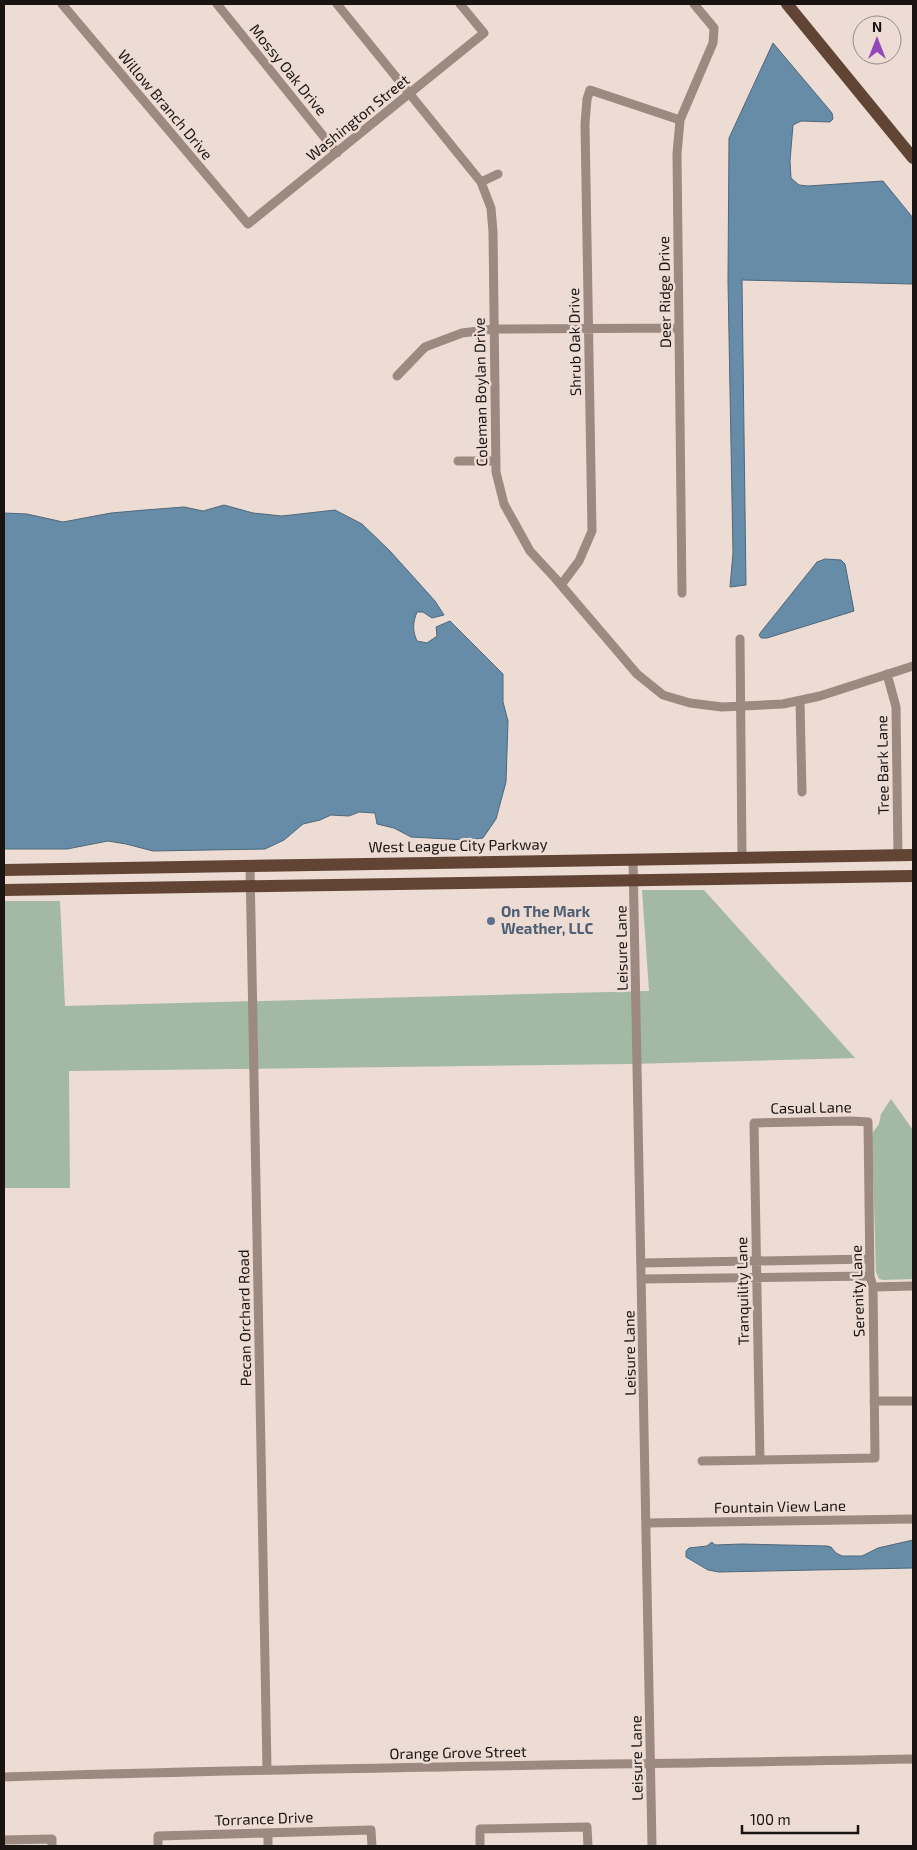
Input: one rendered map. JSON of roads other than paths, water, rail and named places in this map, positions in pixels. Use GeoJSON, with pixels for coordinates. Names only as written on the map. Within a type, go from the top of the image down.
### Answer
{"type":"FeatureCollection","features":[{"type":"Feature","properties":{"kind":"main road"},"geometry":{"type":"LineString","coordinates":[[787,4],[913,158]]}},
{"type":"Feature","properties":{"kind":"main road","name":"West League City Parkway"},"geometry":{"type":"LineString","coordinates":[[4,870],[913,855]]}},
{"type":"Feature","properties":{"kind":"main road"},"geometry":{"type":"LineString","coordinates":[[898,856],[898,876]]}},
{"type":"Feature","properties":{"kind":"main road"},"geometry":{"type":"LineString","coordinates":[[4,890],[913,876]]}},
{"type":"Feature","properties":{"kind":"street","name":"Willow Branch Drive"},"geometry":{"type":"LineString","coordinates":[[62,4],[248,224]]}},
{"type":"Feature","properties":{"kind":"street","name":"Mossy Oak Drive"},"geometry":{"type":"LineString","coordinates":[[217,4],[337,153]]}},
{"type":"Feature","properties":{"kind":"street","name":"Coleman Boylan Drive"},"geometry":{"type":"LineString","coordinates":[[337,4],[481,182],[491,208],[493,232],[495,461],[504,504],[530,551],[637,674],[663,695],[690,703],[722,707],[783,704],[800,701],[913,666]]}},
{"type":"Feature","properties":{"kind":"street","name":"Washington Street"},"geometry":{"type":"LineString","coordinates":[[248,224],[484,33],[460,4]]}},
{"type":"Feature","properties":{"kind":"street","name":"Deer Ridge Drive"},"geometry":{"type":"LineString","coordinates":[[682,593],[677,154],[680,120],[713,42],[714,28],[694,4]]}},
{"type":"Feature","properties":{"kind":"street","name":"Shrub Oak Drive"},"geometry":{"type":"LineString","coordinates":[[561,585],[579,561],[592,530],[585,124],[587,99],[590,90],[680,120]]}},
{"type":"Feature","properties":{"kind":"street"},"geometry":{"type":"LineString","coordinates":[[481,182],[498,174]]}},
{"type":"Feature","properties":{"kind":"street"},"geometry":{"type":"LineString","coordinates":[[397,376],[425,347],[462,333],[494,329],[679,328]]}},
{"type":"Feature","properties":{"kind":"street"},"geometry":{"type":"LineString","coordinates":[[458,461],[495,461]]}},
{"type":"Feature","properties":{"kind":"street"},"geometry":{"type":"LineString","coordinates":[[740,639],[742,858]]}},
{"type":"Feature","properties":{"kind":"street","name":"Tree Bark Lane"},"geometry":{"type":"LineString","coordinates":[[887,674],[896,707],[898,856]]}},
{"type":"Feature","properties":{"kind":"street"},"geometry":{"type":"LineString","coordinates":[[800,701],[802,792]]}},
{"type":"Feature","properties":{"kind":"street","name":"Leisure Lane"},"geometry":{"type":"LineString","coordinates":[[634,860],[652,1846]]}},
{"type":"Feature","properties":{"kind":"street","name":"Pecan Orchard Road"},"geometry":{"type":"LineString","coordinates":[[250,866],[267,1769]]}},
{"type":"Feature","properties":{"kind":"street","name":"Casual Lane"},"geometry":{"type":"LineString","coordinates":[[754,1122],[868,1122]]}},
{"type":"Feature","properties":{"kind":"street","name":"Tranquility Lane"},"geometry":{"type":"LineString","coordinates":[[754,1122],[760,1460]]}},
{"type":"Feature","properties":{"kind":"street","name":"Serenity Lane"},"geometry":{"type":"LineString","coordinates":[[760,1460],[875,1458],[873,1287],[870,1276],[868,1122]]}},
{"type":"Feature","properties":{"kind":"street"},"geometry":{"type":"LineString","coordinates":[[642,1263],[870,1258]]}},
{"type":"Feature","properties":{"kind":"street"},"geometry":{"type":"LineString","coordinates":[[642,1279],[870,1276]]}},
{"type":"Feature","properties":{"kind":"street"},"geometry":{"type":"LineString","coordinates":[[873,1287],[913,1286]]}},
{"type":"Feature","properties":{"kind":"street"},"geometry":{"type":"LineString","coordinates":[[874,1401],[913,1400]]}},
{"type":"Feature","properties":{"kind":"street"},"geometry":{"type":"LineString","coordinates":[[702,1461],[760,1460]]}},
{"type":"Feature","properties":{"kind":"street","name":"Fountain View Lane"},"geometry":{"type":"LineString","coordinates":[[647,1524],[913,1519]]}},
{"type":"Feature","properties":{"kind":"street","name":"Orange Grove Street"},"geometry":{"type":"LineString","coordinates":[[4,1776],[267,1769],[913,1759]]}},
{"type":"Feature","properties":{"kind":"street"},"geometry":{"type":"LineString","coordinates":[[480,1846],[480,1829],[587,1827],[588,1846]]}},
{"type":"Feature","properties":{"kind":"street","name":"Torrance Drive"},"geometry":{"type":"LineString","coordinates":[[158,1846],[158,1836],[371,1830],[372,1846]]}},
{"type":"Feature","properties":{"kind":"street"},"geometry":{"type":"LineString","coordinates":[[268,1833],[268,1846]]}},
{"type":"Feature","properties":{"kind":"street"},"geometry":{"type":"LineString","coordinates":[[4,1840],[52,1839],[52,1846]]}},
{"type":"Feature","properties":{"kind":"water"},"geometry":{"type":"Polygon","coordinates":[[[773,43],[832,113],[833,119],[830,122],[801,121],[793,125],[790,161],[791,178],[799,185],[808,186],[883,181],[913,218],[913,284],[742,280],[746,585],[730,587],[733,553],[728,281],[729,138],[773,43]]]}},
{"type":"Feature","properties":{"kind":"water"},"geometry":{"type":"Polygon","coordinates":[[[224,505],[253,513],[282,516],[335,510],[362,524],[390,551],[435,601],[444,615],[432,618],[423,612],[417,612],[414,633],[417,641],[427,643],[437,636],[436,627],[450,621],[503,674],[503,702],[508,721],[506,782],[496,819],[483,838],[467,840],[411,837],[394,828],[377,824],[375,813],[359,812],[349,816],[331,815],[303,824],[284,840],[265,849],[153,851],[108,841],[67,849],[4,849],[4,513],[27,514],[63,522],[111,513],[184,507],[203,511],[224,505]]]}},
{"type":"Feature","properties":{"kind":"water"},"geometry":{"type":"Polygon","coordinates":[[[825,559],[841,560],[845,564],[854,611],[767,638],[761,638],[759,635],[761,632],[817,562],[825,559]]]}},
{"type":"Feature","properties":{"kind":"water"},"geometry":{"type":"Polygon","coordinates":[[[913,1540],[913,1568],[719,1572],[708,1570],[686,1557],[686,1551],[689,1548],[707,1546],[712,1542],[715,1545],[827,1546],[842,1556],[862,1556],[878,1548],[913,1540]]]}},
{"type":"Feature","properties":{"kind":"place","name":"On The Mark Weather, LLC"},"geometry":{"type":"Point","coordinates":[491,921]}}]}
